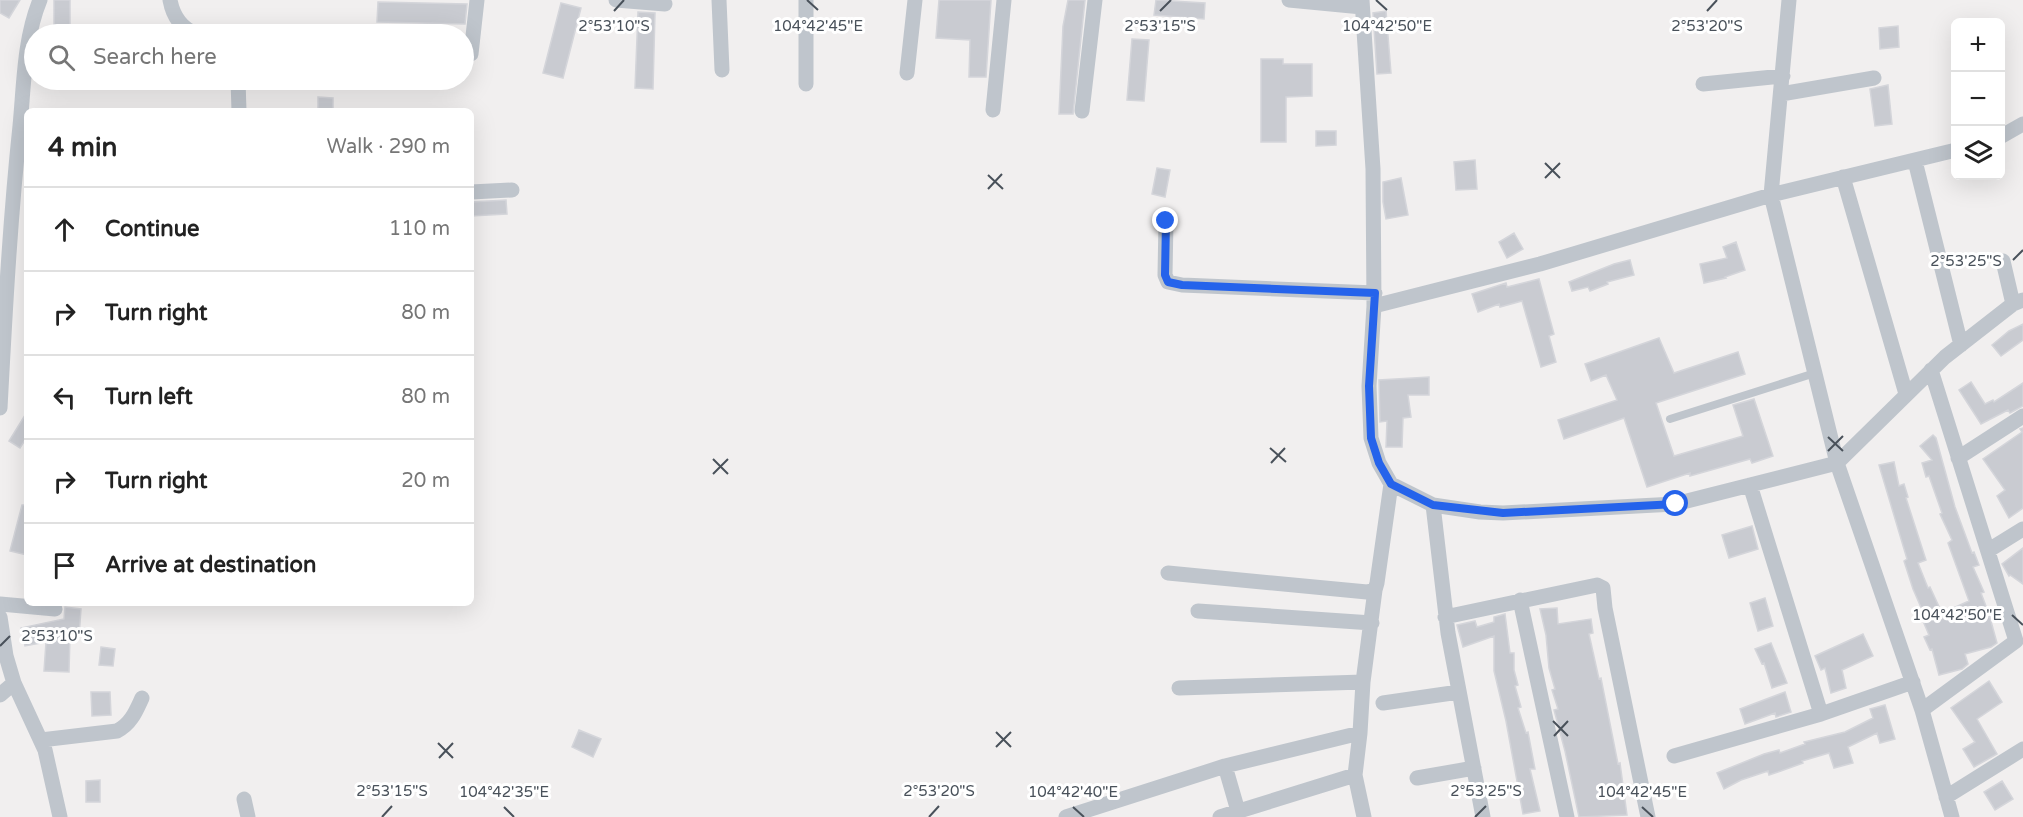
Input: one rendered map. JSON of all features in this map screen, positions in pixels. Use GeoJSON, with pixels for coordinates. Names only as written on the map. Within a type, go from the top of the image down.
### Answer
{"type":"FeatureCollection","features":[{"type":"Feature","properties":{"kind":"street"},"geometry":{"type":"LineString","coordinates":[[33,24],[40,0]]}},
{"type":"Feature","properties":{"kind":"street"},"geometry":{"type":"LineString","coordinates":[[170,0],[172,14],[182,24]]}},
{"type":"Feature","properties":{"kind":"street"},"geometry":{"type":"LineString","coordinates":[[474,27],[477,0]]}},
{"type":"Feature","properties":{"kind":"street"},"geometry":{"type":"LineString","coordinates":[[616,0],[665,4]]}},
{"type":"Feature","properties":{"kind":"street"},"geometry":{"type":"LineString","coordinates":[[719,0],[722,70]]}},
{"type":"Feature","properties":{"kind":"street"},"geometry":{"type":"LineString","coordinates":[[806,0],[806,84]]}},
{"type":"Feature","properties":{"kind":"street"},"geometry":{"type":"LineString","coordinates":[[907,74],[915,0]]}},
{"type":"Feature","properties":{"kind":"street"},"geometry":{"type":"LineString","coordinates":[[993,110],[1004,0]]}},
{"type":"Feature","properties":{"kind":"street"},"geometry":{"type":"LineString","coordinates":[[1082,111],[1095,0]]}},
{"type":"Feature","properties":{"kind":"street"},"geometry":{"type":"LineString","coordinates":[[1289,0],[1362,3],[1373,170],[1375,300],[1369,386],[1371,438],[1379,463],[1391,484],[1433,505],[1503,513],[1676,504],[1837,462],[1931,370],[2018,302],[2003,261]]}},
{"type":"Feature","properties":{"kind":"street"},"geometry":{"type":"LineString","coordinates":[[1788,0],[1771,195],[1837,462],[1913,682],[1952,817]]}},
{"type":"Feature","properties":{"kind":"street"},"geometry":{"type":"LineString","coordinates":[[1703,84],[1783,76]]}},
{"type":"Feature","properties":{"kind":"street"},"geometry":{"type":"LineString","coordinates":[[1781,94],[1874,78]]}},
{"type":"Feature","properties":{"kind":"street"},"geometry":{"type":"LineString","coordinates":[[24,108],[25,90]]}},
{"type":"Feature","properties":{"kind":"street"},"geometry":{"type":"LineString","coordinates":[[238,90],[239,108]]}},
{"type":"Feature","properties":{"kind":"street"},"geometry":{"type":"LineString","coordinates":[[0,408],[4,252],[22,153],[24,116]]}},
{"type":"Feature","properties":{"kind":"street"},"geometry":{"type":"LineString","coordinates":[[2005,135],[2023,124]]}},
{"type":"Feature","properties":{"kind":"street"},"geometry":{"type":"LineString","coordinates":[[1166,221],[1165,275],[1168,282],[1375,300],[1540,264],[1771,195],[1951,151]]}},
{"type":"Feature","properties":{"kind":"street"},"geometry":{"type":"LineString","coordinates":[[1914,161],[1961,345]]}},
{"type":"Feature","properties":{"kind":"street"},"geometry":{"type":"LineString","coordinates":[[1844,177],[1906,394]]}},
{"type":"Feature","properties":{"kind":"street"},"geometry":{"type":"LineString","coordinates":[[474,192],[512,190]]}},
{"type":"Feature","properties":{"kind":"street"},"geometry":{"type":"LineString","coordinates":[[1922,710],[2020,639],[1958,458],[1931,370]]}},
{"type":"Feature","properties":{"kind":"street"},"geometry":{"type":"LineString","coordinates":[[1958,458],[2023,416]]}},
{"type":"Feature","properties":{"kind":"street"},"geometry":{"type":"LineString","coordinates":[[1364,817],[1355,775],[1363,682],[1391,484]]}},
{"type":"Feature","properties":{"kind":"street"},"geometry":{"type":"LineString","coordinates":[[1750,485],[1821,714]]}},
{"type":"Feature","properties":{"kind":"street"},"geometry":{"type":"LineString","coordinates":[[1433,505],[1445,617],[1483,817]]}},
{"type":"Feature","properties":{"kind":"street"},"geometry":{"type":"LineString","coordinates":[[1989,550],[2023,529]]}},
{"type":"Feature","properties":{"kind":"street"},"geometry":{"type":"LineString","coordinates":[[1168,573],[1367,592],[1375,590]]}},
{"type":"Feature","properties":{"kind":"street"},"geometry":{"type":"LineString","coordinates":[[1445,617],[1597,585],[1603,588],[1607,619],[1648,817]]}},
{"type":"Feature","properties":{"kind":"street"},"geometry":{"type":"LineString","coordinates":[[1520,600],[1567,817]]}},
{"type":"Feature","properties":{"kind":"street"},"geometry":{"type":"LineString","coordinates":[[0,604],[55,609]]}},
{"type":"Feature","properties":{"kind":"street"},"geometry":{"type":"LineString","coordinates":[[1198,611],[1372,624]]}},
{"type":"Feature","properties":{"kind":"street"},"geometry":{"type":"LineString","coordinates":[[0,617],[6,656],[14,683],[45,750],[60,817]]}},
{"type":"Feature","properties":{"kind":"street"},"geometry":{"type":"LineString","coordinates":[[1179,688],[1363,682]]}},
{"type":"Feature","properties":{"kind":"street"},"geometry":{"type":"LineString","coordinates":[[1674,756],[1821,714],[1913,682]]}},
{"type":"Feature","properties":{"kind":"street"},"geometry":{"type":"LineString","coordinates":[[0,695],[14,683]]}},
{"type":"Feature","properties":{"kind":"street"},"geometry":{"type":"LineString","coordinates":[[1383,703],[1459,692]]}},
{"type":"Feature","properties":{"kind":"street"},"geometry":{"type":"LineString","coordinates":[[41,741],[117,731],[130,721],[142,698]]}},
{"type":"Feature","properties":{"kind":"street"},"geometry":{"type":"LineString","coordinates":[[1066,817],[1225,766],[1360,733]]}},
{"type":"Feature","properties":{"kind":"street"},"geometry":{"type":"LineString","coordinates":[[1946,797],[2023,749]]}},
{"type":"Feature","properties":{"kind":"street"},"geometry":{"type":"LineString","coordinates":[[1225,766],[1239,811]]}},
{"type":"Feature","properties":{"kind":"street"},"geometry":{"type":"LineString","coordinates":[[1417,778],[1474,768]]}},
{"type":"Feature","properties":{"kind":"street"},"geometry":{"type":"LineString","coordinates":[[1220,817],[1355,775]]}},
{"type":"Feature","properties":{"kind":"street"},"geometry":{"type":"LineString","coordinates":[[244,799],[248,817]]}},
{"type":"Feature","properties":{"kind":"lane"},"geometry":{"type":"LineString","coordinates":[[1670,419],[1815,373]]}},
{"type":"Feature","properties":{"kind":"building"},"geometry":{"type":"Polygon","coordinates":[[[0,0],[20,0],[9,18],[0,13],[0,0]]]}},
{"type":"Feature","properties":{"kind":"building"},"geometry":{"type":"Polygon","coordinates":[[[54,0],[70,0],[70,24],[54,24],[54,0]]]}},
{"type":"Feature","properties":{"kind":"building"},"geometry":{"type":"Polygon","coordinates":[[[939,0],[991,0],[986,77],[969,77],[970,40],[936,38],[939,0]]]}},
{"type":"Feature","properties":{"kind":"building"},"geometry":{"type":"Polygon","coordinates":[[[1068,0],[1085,0],[1073,114],[1059,114],[1063,26],[1068,0]]]}},
{"type":"Feature","properties":{"kind":"building"},"geometry":{"type":"Polygon","coordinates":[[[1156,0],[1205,3],[1204,19],[1154,15],[1156,0]]]}},
{"type":"Feature","properties":{"kind":"building"},"geometry":{"type":"Polygon","coordinates":[[[378,2],[467,4],[465,24],[377,22],[378,2]]]}},
{"type":"Feature","properties":{"kind":"building"},"geometry":{"type":"Polygon","coordinates":[[[561,3],[581,8],[563,78],[543,73],[561,3]]]}},
{"type":"Feature","properties":{"kind":"building"},"geometry":{"type":"Polygon","coordinates":[[[1386,11],[1391,73],[1377,74],[1373,13],[1386,11]]]}},
{"type":"Feature","properties":{"kind":"building"},"geometry":{"type":"Polygon","coordinates":[[[638,12],[655,13],[653,89],[635,88],[638,12]]]}},
{"type":"Feature","properties":{"kind":"building"},"geometry":{"type":"Polygon","coordinates":[[[1898,26],[1899,47],[1880,49],[1879,28],[1898,26]]]}},
{"type":"Feature","properties":{"kind":"building"},"geometry":{"type":"Polygon","coordinates":[[[1132,39],[1149,40],[1144,101],[1127,100],[1132,39]]]}},
{"type":"Feature","properties":{"kind":"building"},"geometry":{"type":"Polygon","coordinates":[[[1261,59],[1283,59],[1283,64],[1312,64],[1312,96],[1286,97],[1286,142],[1261,142],[1261,59]]]}},
{"type":"Feature","properties":{"kind":"building"},"geometry":{"type":"Polygon","coordinates":[[[1888,85],[1892,124],[1875,126],[1870,89],[1888,85]]]}},
{"type":"Feature","properties":{"kind":"building"},"geometry":{"type":"Polygon","coordinates":[[[318,97],[333,98],[333,108],[318,108],[318,97]]]}},
{"type":"Feature","properties":{"kind":"building"},"geometry":{"type":"Polygon","coordinates":[[[1316,131],[1336,131],[1336,145],[1316,146],[1316,131]]]}},
{"type":"Feature","properties":{"kind":"building"},"geometry":{"type":"Polygon","coordinates":[[[1475,160],[1477,189],[1456,190],[1454,162],[1475,160]]]}},
{"type":"Feature","properties":{"kind":"building"},"geometry":{"type":"Polygon","coordinates":[[[1157,168],[1170,170],[1165,197],[1152,194],[1157,168]]]}},
{"type":"Feature","properties":{"kind":"building"},"geometry":{"type":"Polygon","coordinates":[[[1401,178],[1408,215],[1386,219],[1383,182],[1401,178]]]}},
{"type":"Feature","properties":{"kind":"building"},"geometry":{"type":"Polygon","coordinates":[[[506,200],[507,214],[474,216],[474,202],[506,200]]]}},
{"type":"Feature","properties":{"kind":"building"},"geometry":{"type":"Polygon","coordinates":[[[1514,233],[1523,249],[1507,258],[1499,242],[1514,233]]]}},
{"type":"Feature","properties":{"kind":"building"},"geometry":{"type":"Polygon","coordinates":[[[1736,242],[1745,270],[1726,278],[1704,283],[1700,264],[1727,258],[1723,247],[1736,242]]]}},
{"type":"Feature","properties":{"kind":"building"},"geometry":{"type":"Polygon","coordinates":[[[1630,260],[1634,275],[1607,282],[1608,284],[1590,291],[1588,287],[1572,291],[1569,282],[1630,260]]]}},
{"type":"Feature","properties":{"kind":"building"},"geometry":{"type":"Polygon","coordinates":[[[1539,279],[1554,334],[1549,336],[1556,362],[1541,367],[1522,301],[1500,307],[1499,304],[1478,312],[1472,294],[1506,283],[1507,287],[1539,279]]]}},
{"type":"Feature","properties":{"kind":"building"},"geometry":{"type":"Polygon","coordinates":[[[2023,324],[2023,340],[2001,356],[1992,345],[2009,331],[2023,324]]]}},
{"type":"Feature","properties":{"kind":"building"},"geometry":{"type":"Polygon","coordinates":[[[1659,338],[1674,373],[1738,352],[1745,374],[1656,403],[1674,456],[1743,436],[1733,405],[1754,399],[1773,456],[1752,463],[1750,459],[1690,476],[1690,473],[1647,487],[1624,418],[1564,439],[1558,420],[1617,400],[1606,375],[1591,381],[1585,364],[1659,338]]]}},
{"type":"Feature","properties":{"kind":"building"},"geometry":{"type":"Polygon","coordinates":[[[1429,377],[1429,395],[1408,395],[1411,417],[1403,418],[1402,447],[1386,447],[1387,421],[1380,422],[1379,380],[1429,377]]]}},
{"type":"Feature","properties":{"kind":"building"},"geometry":{"type":"Polygon","coordinates":[[[1971,382],[1985,404],[1993,400],[1994,402],[2023,383],[2023,406],[2010,413],[2008,410],[1981,424],[1959,390],[1971,382]]]}},
{"type":"Feature","properties":{"kind":"building"},"geometry":{"type":"Polygon","coordinates":[[[24,417],[24,442],[20,448],[9,441],[24,417]]]}},
{"type":"Feature","properties":{"kind":"building"},"geometry":{"type":"Polygon","coordinates":[[[2023,428],[2023,508],[2009,518],[1997,496],[2005,490],[1983,459],[2022,432],[2020,429],[2023,428]]]}},
{"type":"Feature","properties":{"kind":"building"},"geometry":{"type":"Polygon","coordinates":[[[1933,435],[1936,438],[1955,507],[1972,553],[1974,552],[1979,565],[1973,567],[1984,592],[1981,593],[1997,643],[1991,647],[1965,654],[1968,664],[1962,669],[1939,675],[1932,649],[1930,650],[1924,637],[1929,635],[1923,621],[1926,619],[1904,561],[1907,559],[1879,465],[1894,462],[1899,486],[1904,484],[1908,497],[1906,498],[1926,560],[1918,563],[1928,588],[1930,587],[1942,613],[1969,601],[1948,543],[1952,540],[1940,514],[1942,513],[1929,476],[1926,477],[1922,463],[1932,460],[1920,446],[1933,435]]]}},
{"type":"Feature","properties":{"kind":"building"},"geometry":{"type":"Polygon","coordinates":[[[22,505],[24,505],[24,554],[10,551],[22,505]]]}},
{"type":"Feature","properties":{"kind":"building"},"geometry":{"type":"Polygon","coordinates":[[[1752,526],[1758,549],[1729,558],[1722,535],[1752,526]]]}},
{"type":"Feature","properties":{"kind":"building"},"geometry":{"type":"Polygon","coordinates":[[[2023,548],[2023,584],[2009,576],[2002,564],[2023,548]]]}},
{"type":"Feature","properties":{"kind":"building"},"geometry":{"type":"Polygon","coordinates":[[[1765,598],[1773,626],[1758,631],[1750,603],[1765,598]]]}},
{"type":"Feature","properties":{"kind":"building"},"geometry":{"type":"Polygon","coordinates":[[[65,607],[81,609],[79,637],[70,636],[69,672],[44,671],[46,642],[25,646],[21,628],[64,619],[65,607]]]}},
{"type":"Feature","properties":{"kind":"building"},"geometry":{"type":"Polygon","coordinates":[[[1557,608],[1558,624],[1591,619],[1593,633],[1589,634],[1599,679],[1601,678],[1618,764],[1620,763],[1627,815],[1579,817],[1554,710],[1558,709],[1552,690],[1555,689],[1549,668],[1546,635],[1540,609],[1557,608]]]}},
{"type":"Feature","properties":{"kind":"building"},"geometry":{"type":"Polygon","coordinates":[[[1505,614],[1510,653],[1514,653],[1514,670],[1518,685],[1515,686],[1521,707],[1518,708],[1526,733],[1528,732],[1535,769],[1530,769],[1540,811],[1523,814],[1506,721],[1494,671],[1494,636],[1463,647],[1457,625],[1475,621],[1477,627],[1494,622],[1494,617],[1505,614]]]}},
{"type":"Feature","properties":{"kind":"building"},"geometry":{"type":"Polygon","coordinates":[[[1863,634],[1873,656],[1842,670],[1846,688],[1831,693],[1825,668],[1821,670],[1815,656],[1863,634]]]}},
{"type":"Feature","properties":{"kind":"building"},"geometry":{"type":"Polygon","coordinates":[[[1771,643],[1787,683],[1772,688],[1764,663],[1762,664],[1755,649],[1771,643]]]}},
{"type":"Feature","properties":{"kind":"building"},"geometry":{"type":"Polygon","coordinates":[[[101,647],[115,649],[113,666],[99,665],[101,647]]]}},
{"type":"Feature","properties":{"kind":"building"},"geometry":{"type":"Polygon","coordinates":[[[1989,681],[2002,702],[1977,719],[1997,754],[1974,767],[1963,749],[1975,742],[1951,708],[1989,681]]]}},
{"type":"Feature","properties":{"kind":"building"},"geometry":{"type":"Polygon","coordinates":[[[91,692],[110,692],[111,715],[92,716],[91,692]]]}},
{"type":"Feature","properties":{"kind":"building"},"geometry":{"type":"Polygon","coordinates":[[[1785,692],[1791,712],[1776,717],[1775,713],[1745,724],[1740,709],[1785,692]]]}},
{"type":"Feature","properties":{"kind":"building"},"geometry":{"type":"Polygon","coordinates":[[[1885,705],[1895,739],[1880,743],[1877,733],[1848,747],[1853,763],[1834,768],[1829,753],[1769,775],[1768,771],[1741,780],[1724,789],[1717,773],[1764,754],[1779,750],[1780,753],[1805,744],[1804,742],[1845,732],[1873,718],[1870,709],[1885,705]]]}},
{"type":"Feature","properties":{"kind":"building"},"geometry":{"type":"Polygon","coordinates":[[[579,730],[601,739],[593,757],[572,747],[579,730]]]}},
{"type":"Feature","properties":{"kind":"building"},"geometry":{"type":"Polygon","coordinates":[[[100,780],[100,802],[86,802],[86,781],[100,780]]]}},
{"type":"Feature","properties":{"kind":"building"},"geometry":{"type":"Polygon","coordinates":[[[2002,781],[2013,799],[1995,810],[1984,792],[2002,781]]]}},
{"type":"Feature","properties":{"kind":"route"},"geometry":{"type":"LineString","coordinates":[[1166,221],[1165,275],[1168,282],[1182,285],[1375,293],[1369,386],[1371,438],[1379,463],[1391,484],[1433,505],[1480,512],[1503,513],[1676,504]]}}]}
